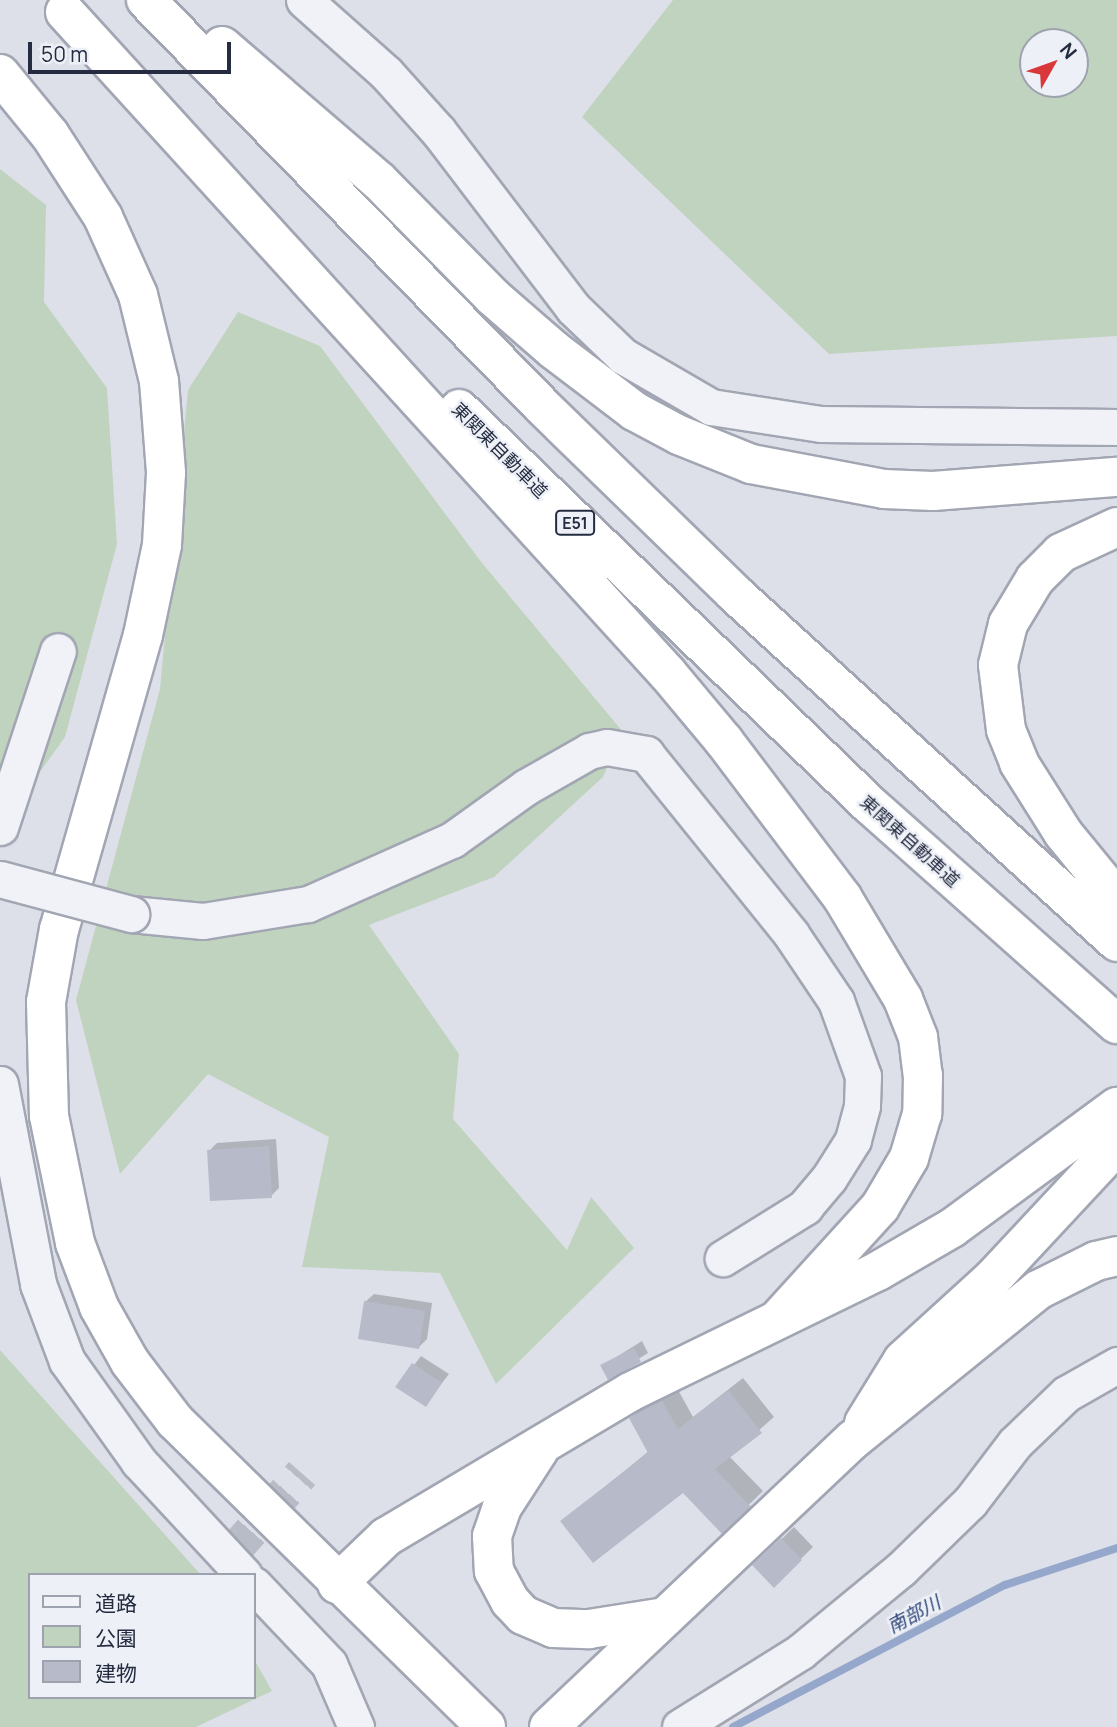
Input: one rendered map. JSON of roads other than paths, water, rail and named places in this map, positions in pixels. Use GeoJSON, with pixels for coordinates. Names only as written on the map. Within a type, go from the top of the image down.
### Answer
{"type":"FeatureCollection","features":[{"type":"Feature","properties":{"kind":"highway"},"geometry":{"type":"LineString","coordinates":[[146,0],[542,405],[734,593],[1117,942]]}},
{"type":"Feature","properties":{"kind":"highway"},"geometry":{"type":"LineString","coordinates":[[167,0],[379,181],[493,297],[554,350],[634,411],[679,435],[751,464],[884,489],[933,491],[1117,477]]}},
{"type":"Feature","properties":{"kind":"highway"},"geometry":{"type":"LineString","coordinates":[[60,6],[700,712],[842,897],[903,999],[918,1037],[923,1075],[922,1114],[909,1158],[880,1208],[780,1317]]}},
{"type":"Feature","properties":{"kind":"highway","name":"東関東自動車道"},"geometry":{"type":"LineString","coordinates":[[60,6],[443,393],[695,639],[870,805],[1117,1024]]}},
{"type":"Feature","properties":{"kind":"highway"},"geometry":{"type":"LineString","coordinates":[[0,74],[50,135],[103,216],[138,295],[159,381],[166,472],[162,545],[143,635],[59,929],[46,1002],[48,1104],[59,1176],[75,1242],[99,1307],[130,1362],[175,1421],[337,1584],[486,1727]]}},
{"type":"Feature","properties":{"kind":"highway"},"geometry":{"type":"LineString","coordinates":[[1117,527],[1061,553],[1035,579],[1008,624],[998,665],[1006,730],[1018,763],[1063,833],[1117,899]]}},
{"type":"Feature","properties":{"kind":"highway"},"geometry":{"type":"LineString","coordinates":[[337,1584],[386,1537],[542,1444],[630,1392],[878,1271],[953,1228],[1115,1122]]}},
{"type":"Feature","properties":{"kind":"highway"},"geometry":{"type":"LineString","coordinates":[[854,1439],[903,1360],[993,1278],[1115,1122]]}},
{"type":"Feature","properties":{"kind":"highway"},"geometry":{"type":"LineString","coordinates":[[549,1727],[854,1439],[1038,1290],[1096,1261],[1117,1256]]}},
{"type":"Feature","properties":{"kind":"highway"},"geometry":{"type":"LineString","coordinates":[[542,1444],[502,1507],[492,1536],[494,1571],[510,1601],[523,1615],[553,1628],[589,1629],[666,1617]]}},
{"type":"Feature","properties":{"kind":"street"},"geometry":{"type":"LineString","coordinates":[[304,0],[386,73],[439,132],[573,308],[624,356],[711,407],[821,424],[1117,427]]}},
{"type":"Feature","properties":{"kind":"street"},"geometry":{"type":"LineString","coordinates":[[0,827],[13,755],[58,651]]}},
{"type":"Feature","properties":{"kind":"street"},"geometry":{"type":"LineString","coordinates":[[0,879],[131,914],[203,921],[308,904],[452,839],[526,787],[589,751],[607,747],[646,754],[791,934],[836,1001],[854,1041],[863,1076],[862,1105],[852,1140],[830,1178],[805,1207],[723,1258]]}},
{"type":"Feature","properties":{"kind":"street"},"geometry":{"type":"LineString","coordinates":[[0,1084],[9,1194],[38,1284],[67,1360],[139,1462],[242,1573]]}},
{"type":"Feature","properties":{"kind":"street"},"geometry":{"type":"LineString","coordinates":[[680,1727],[800,1651],[901,1569],[970,1503],[1015,1443],[1066,1394],[1117,1365]]}},
{"type":"Feature","properties":{"kind":"street"},"geometry":{"type":"LineString","coordinates":[[256,1587],[329,1664],[340,1682],[356,1727]]}},
{"type":"Feature","properties":{"kind":"waterway","name":"南部川"},"geometry":{"type":"LineString","coordinates":[[733,1727],[1005,1585],[1117,1548]]}},
{"type":"Feature","properties":{"kind":"tunnel"},"geometry":{"type":"LineString","coordinates":[[228,1557],[302,1473]]}}]}
